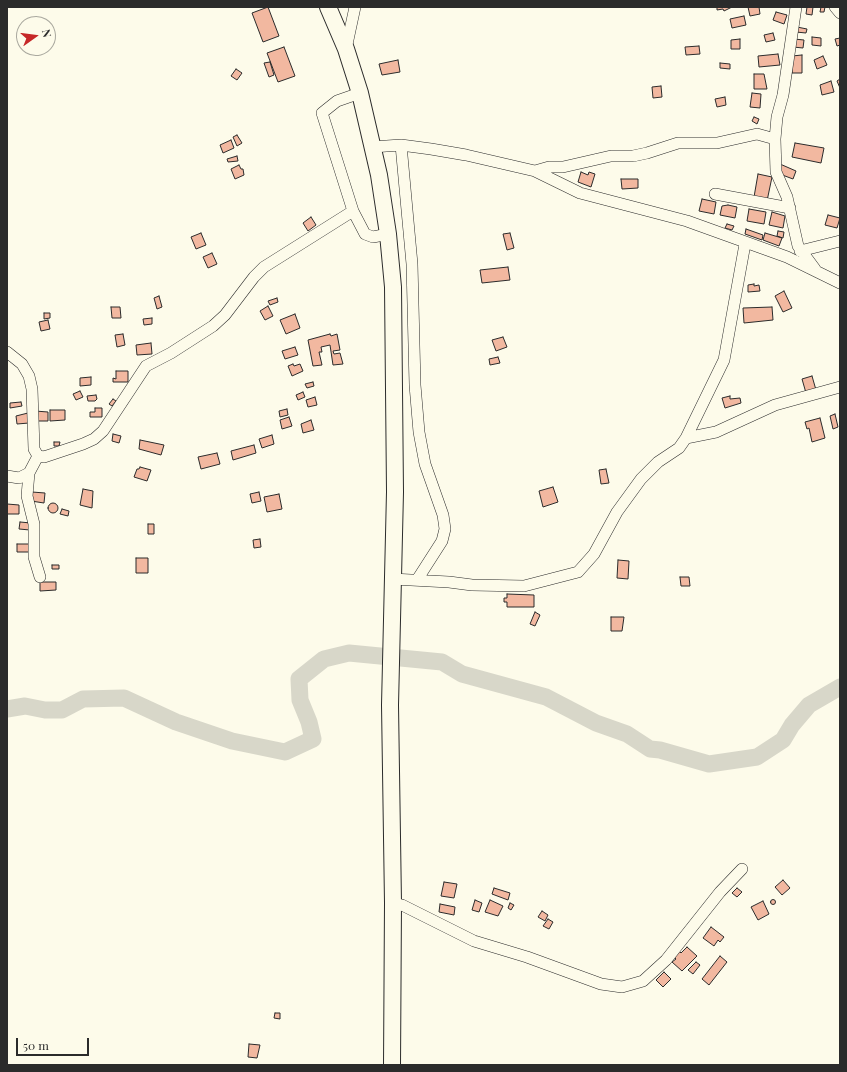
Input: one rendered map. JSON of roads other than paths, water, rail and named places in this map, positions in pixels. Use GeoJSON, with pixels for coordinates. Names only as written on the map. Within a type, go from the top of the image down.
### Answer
{"type":"FeatureCollection","features":[{"type":"Feature","properties":{"kind":"highway"},"geometry":{"type":"LineString","coordinates":[[328,7],[346,49],[360,93],[383,197],[388,234],[394,319],[395,420],[390,704],[393,903],[392,1065]]}},
{"type":"Feature","properties":{"kind":"street"},"geometry":{"type":"LineString","coordinates":[[346,49],[355,7]]}},
{"type":"Feature","properties":{"kind":"street"},"geometry":{"type":"LineString","coordinates":[[835,7],[840,13]]}},
{"type":"Feature","properties":{"kind":"street"},"geometry":{"type":"LineString","coordinates":[[794,8],[783,95],[777,117],[775,139],[776,172],[790,208],[800,251],[816,270]]}},
{"type":"Feature","properties":{"kind":"street"},"geometry":{"type":"LineString","coordinates":[[360,93],[337,101],[322,113],[353,211],[365,234],[373,237],[388,234]]}},
{"type":"Feature","properties":{"kind":"street"},"geometry":{"type":"LineString","coordinates":[[535,171],[549,167],[563,167],[611,156],[647,153],[678,143],[717,143],[757,134],[775,139]]}},
{"type":"Feature","properties":{"kind":"street"},"geometry":{"type":"LineString","coordinates":[[401,145],[412,264],[415,385],[419,432],[425,464],[443,515],[445,529],[442,541],[417,580]]}},
{"type":"Feature","properties":{"kind":"street"},"geometry":{"type":"LineString","coordinates":[[372,147],[401,145],[466,155],[535,171],[580,193],[687,221],[745,244],[787,257],[840,283]]}},
{"type":"Feature","properties":{"kind":"street"},"geometry":{"type":"LineString","coordinates":[[716,194],[790,208]]}},
{"type":"Feature","properties":{"kind":"street"},"geometry":{"type":"LineString","coordinates":[[38,456],[44,457],[61,453],[94,439],[103,431],[146,366],[171,353],[213,326],[225,315],[254,277],[264,267],[353,211]]}},
{"type":"Feature","properties":{"kind":"street"},"geometry":{"type":"LineString","coordinates":[[800,251],[840,241]]}},
{"type":"Feature","properties":{"kind":"street"},"geometry":{"type":"LineString","coordinates":[[392,579],[472,585],[524,586],[578,572],[594,554],[617,512],[641,479],[658,462],[679,448],[686,438],[724,360],[745,244]]}},
{"type":"Feature","properties":{"kind":"street"},"geometry":{"type":"LineString","coordinates":[[7,352],[22,364],[29,376],[32,389],[34,449],[38,456]]}},
{"type":"Feature","properties":{"kind":"street"},"geometry":{"type":"LineString","coordinates":[[686,438],[716,432],[776,405],[840,387]]}},
{"type":"Feature","properties":{"kind":"street"},"geometry":{"type":"LineString","coordinates":[[38,456],[29,473],[27,496],[34,524],[34,557],[40,576]]}},
{"type":"Feature","properties":{"kind":"street"},"geometry":{"type":"LineString","coordinates":[[7,476],[18,478],[29,473]]}},
{"type":"Feature","properties":{"kind":"street"},"geometry":{"type":"LineString","coordinates":[[393,903],[402,905],[474,941],[526,957],[601,984],[622,987],[643,981],[666,960],[720,892],[742,869]]}},
{"type":"Feature","properties":{"kind":"waterway"},"geometry":{"type":"LineString","coordinates":[[7,709],[25,706],[45,710],[62,710],[83,699],[124,698],[176,722],[232,741],[285,752],[313,739],[309,722],[300,700],[299,679],[324,659],[349,653],[442,662],[462,674],[546,697],[596,723],[627,734],[650,749],[660,750],[709,764],[757,757],[783,740],[792,725],[809,705],[840,687]]}}]}
